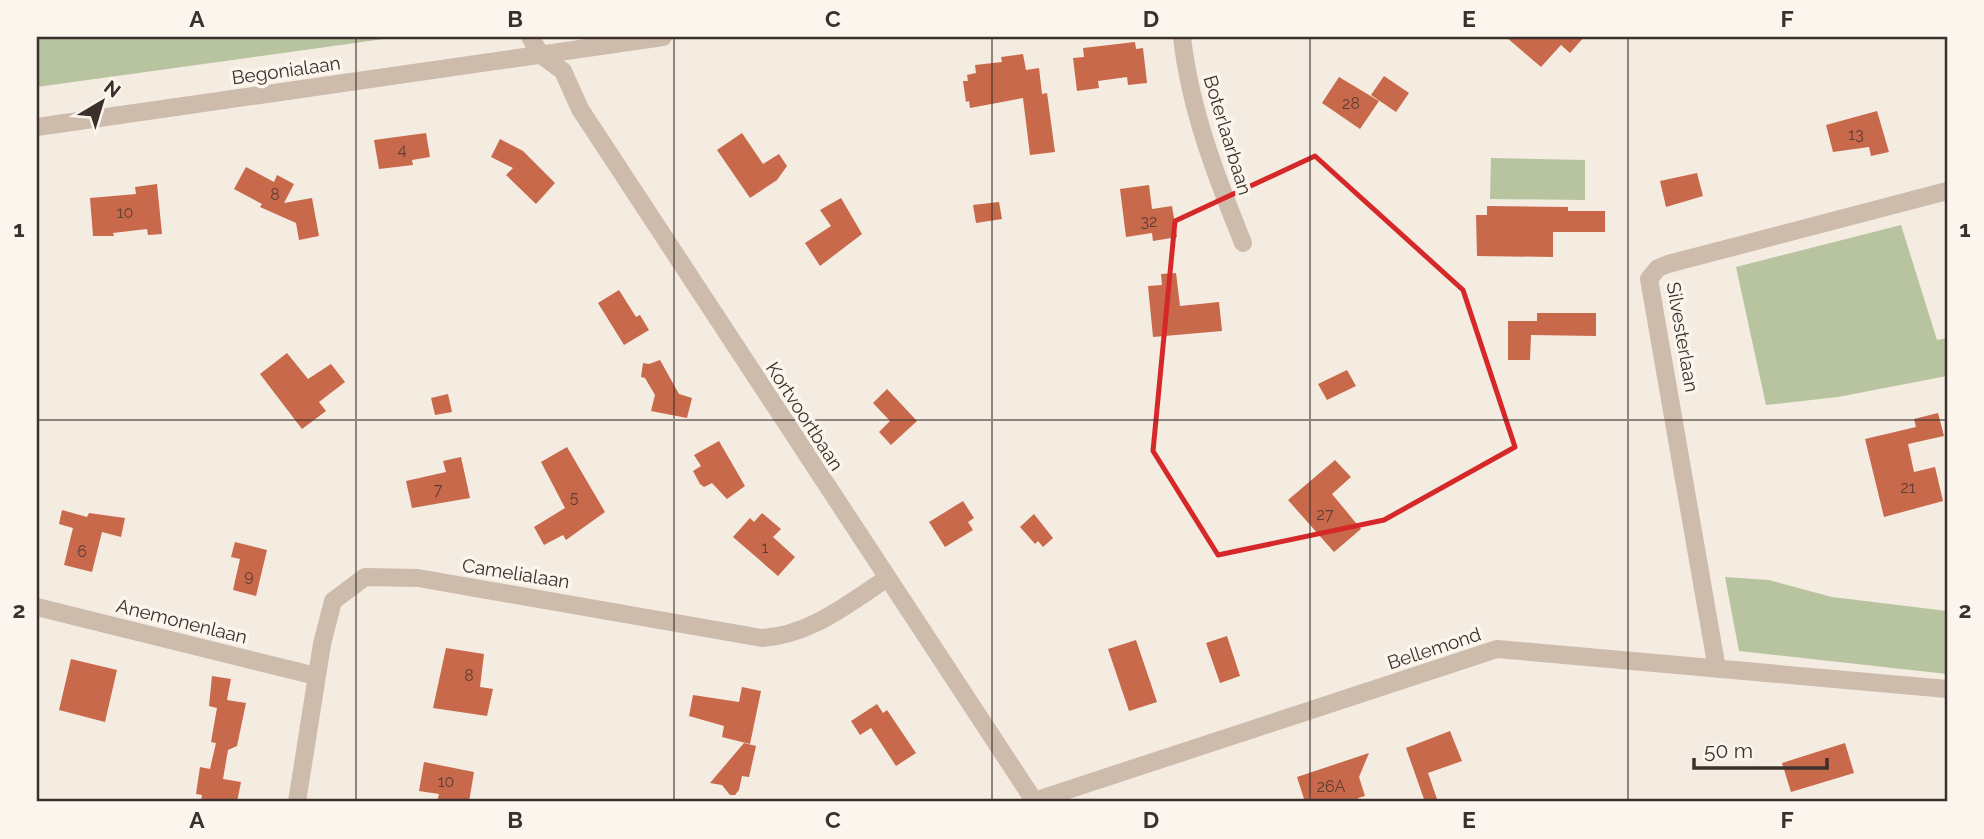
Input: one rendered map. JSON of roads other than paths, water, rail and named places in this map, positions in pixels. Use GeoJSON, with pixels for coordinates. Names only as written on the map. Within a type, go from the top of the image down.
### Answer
{"type":"FeatureCollection","features":[{"type":"Feature","properties":{"kind":"street","name":"Kortvoortbaan"},"geometry":{"type":"LineString","coordinates":[[530,37],[541,55],[563,71],[580,109],[886,579],[1035,802]]}},
{"type":"Feature","properties":{"kind":"street"},"geometry":{"type":"LineString","coordinates":[[541,55],[663,37]]}},
{"type":"Feature","properties":{"kind":"street","name":"Boterlaarbaan"},"geometry":{"type":"LineString","coordinates":[[1182,37],[1195,112],[1217,179],[1243,243]]}},
{"type":"Feature","properties":{"kind":"street","name":"Begonialaan"},"geometry":{"type":"LineString","coordinates":[[37,127],[541,55]]}},
{"type":"Feature","properties":{"kind":"street","name":"Silvesterlaan"},"geometry":{"type":"LineString","coordinates":[[1717,669],[1649,279],[1658,268],[1668,264],[1947,191]]}},
{"type":"Feature","properties":{"kind":"street","name":"Camelialaan"},"geometry":{"type":"LineString","coordinates":[[296,802],[316,676],[333,601],[365,577],[418,578],[762,638],[784,636],[817,624],[886,579]]}},
{"type":"Feature","properties":{"kind":"street","name":"Anemonenlaan"},"geometry":{"type":"LineString","coordinates":[[37,607],[316,676]]}},
{"type":"Feature","properties":{"kind":"street","name":"Bellemond"},"geometry":{"type":"LineString","coordinates":[[1035,802],[1497,649],[1947,689]]}}]}
